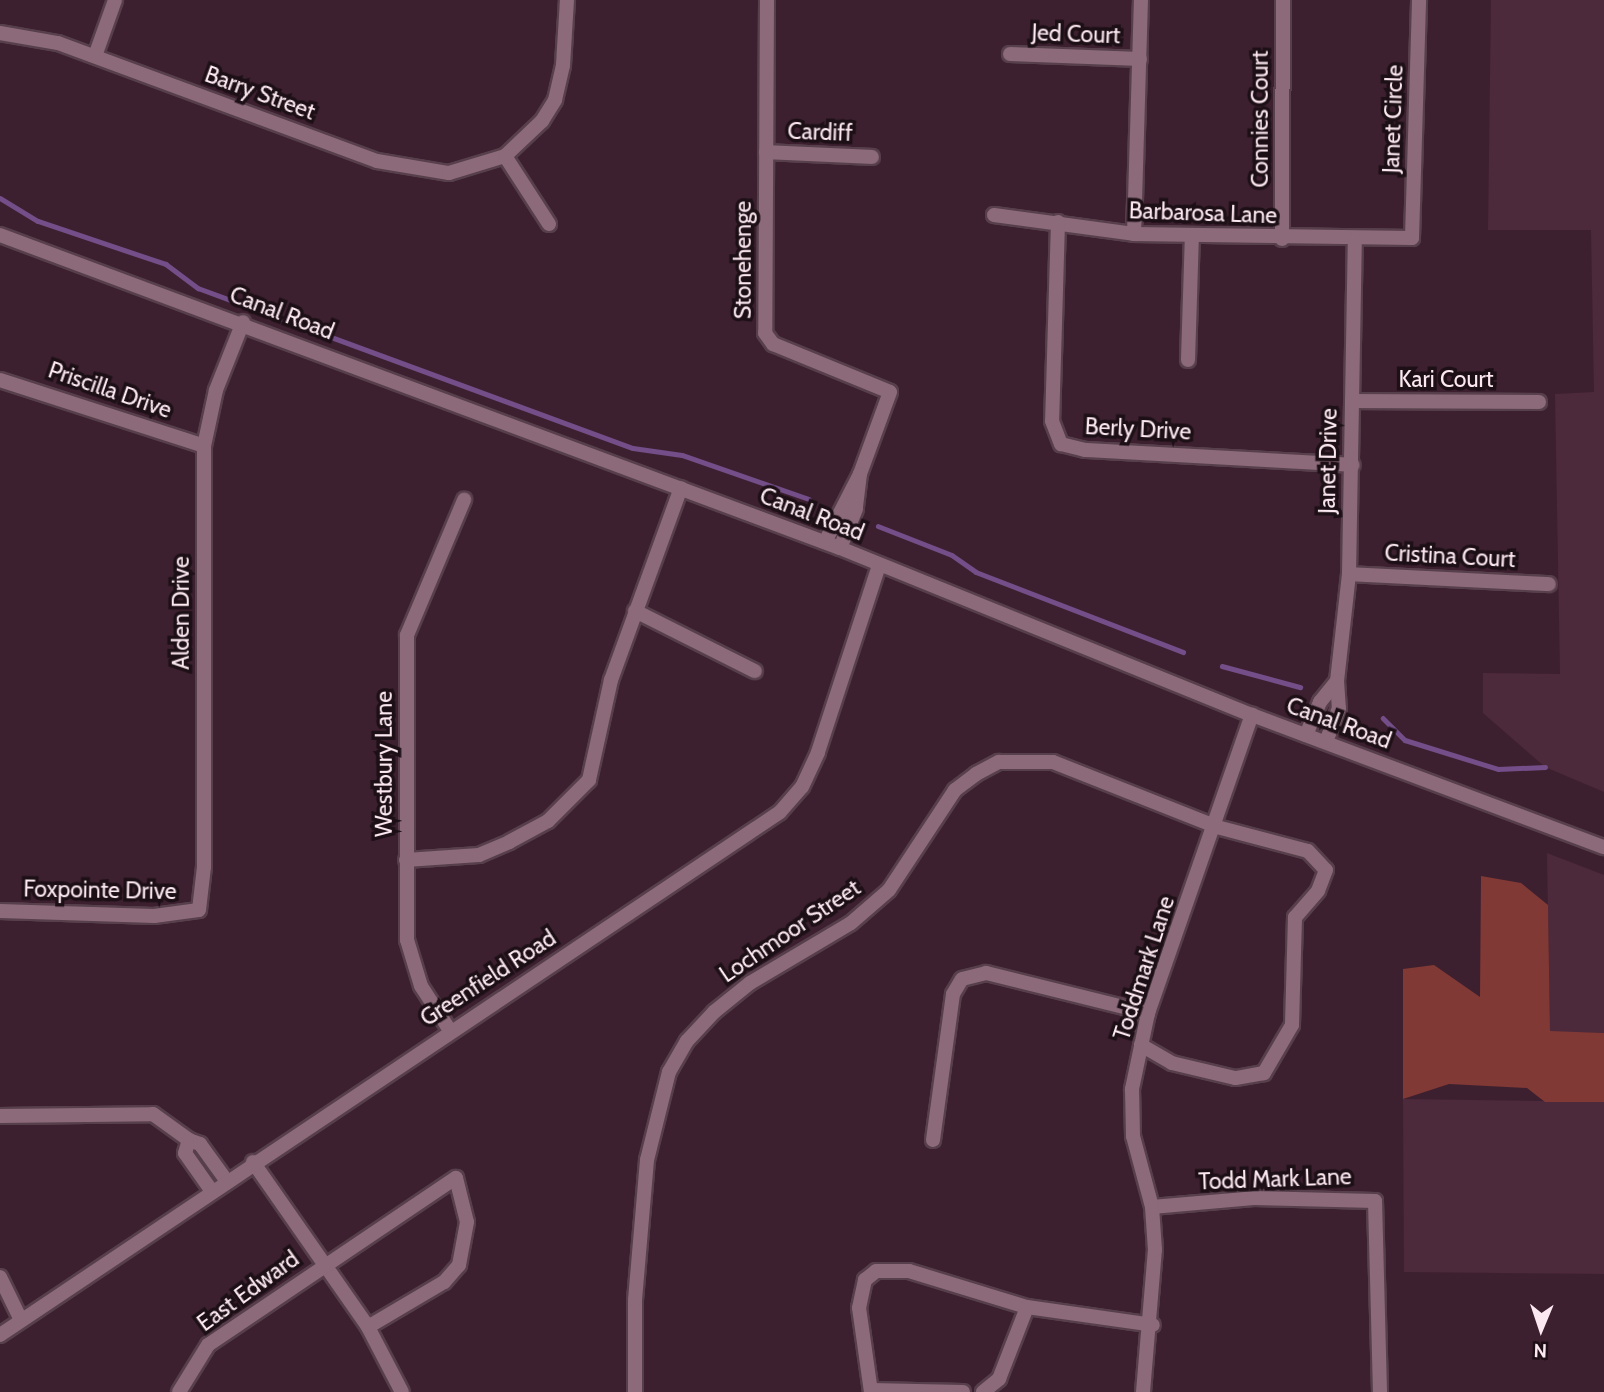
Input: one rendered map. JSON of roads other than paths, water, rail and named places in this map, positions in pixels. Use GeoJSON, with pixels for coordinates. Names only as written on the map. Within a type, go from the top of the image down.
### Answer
{"type":"FeatureCollection","features":[{"type":"Feature","properties":{"kind":"street"},"geometry":{"type":"LineString","coordinates":[[95,56],[115,0]]}},
{"type":"Feature","properties":{"kind":"street"},"geometry":{"type":"LineString","coordinates":[[549,224],[505,156],[526,140],[555,100],[563,65],[566,0]]}},
{"type":"Feature","properties":{"kind":"street","name":"Stonehenge"},"geometry":{"type":"LineString","coordinates":[[767,0],[765,333],[773,344],[890,392],[860,474],[856,509],[840,548]]}},
{"type":"Feature","properties":{"kind":"street"},"geometry":{"type":"LineString","coordinates":[[1134,234],[1141,0]]}},
{"type":"Feature","properties":{"kind":"street","name":"Connies Court"},"geometry":{"type":"LineString","coordinates":[[1282,239],[1283,0]]}},
{"type":"Feature","properties":{"kind":"street","name":"Janet Circle"},"geometry":{"type":"LineString","coordinates":[[1412,238],[1419,0]]}},
{"type":"Feature","properties":{"kind":"street","name":"Barry Street"},"geometry":{"type":"LineString","coordinates":[[0,33],[95,56],[377,161],[449,173],[505,156]]}},
{"type":"Feature","properties":{"kind":"street","name":"Jed Court"},"geometry":{"type":"LineString","coordinates":[[1010,54],[1140,59]]}},
{"type":"Feature","properties":{"kind":"street","name":"Cardiff"},"geometry":{"type":"LineString","coordinates":[[766,152],[872,156]]}},
{"type":"Feature","properties":{"kind":"street","name":"Barbarosa Lane"},"geometry":{"type":"LineString","coordinates":[[994,215],[1134,234],[1282,239],[1412,238]]}},
{"type":"Feature","properties":{"kind":"street","name":"Berly Drive"},"geometry":{"type":"LineString","coordinates":[[1058,222],[1052,421],[1061,444],[1085,450],[1353,465]]}},
{"type":"Feature","properties":{"kind":"street","name":"Canal Road"},"geometry":{"type":"LineString","coordinates":[[0,235],[243,322],[825,542],[1252,715],[1604,847]]}},
{"type":"Feature","properties":{"kind":"street"},"geometry":{"type":"LineString","coordinates":[[1188,360],[1192,236]]}},
{"type":"Feature","properties":{"kind":"street","name":"Janet Drive"},"geometry":{"type":"LineString","coordinates":[[1326,742],[1339,708],[1338,681],[1349,574],[1355,240]]}},
{"type":"Feature","properties":{"kind":"street","name":"Alden Drive"},"geometry":{"type":"LineString","coordinates":[[199,911],[204,867],[204,446],[216,390],[243,322]]}},
{"type":"Feature","properties":{"kind":"street","name":"Priscilla Drive"},"geometry":{"type":"LineString","coordinates":[[0,380],[204,446]]}},
{"type":"Feature","properties":{"kind":"street","name":"Kari Court"},"geometry":{"type":"LineString","coordinates":[[1352,401],[1539,402]]}},
{"type":"Feature","properties":{"kind":"street","name":"Stonehenge"},"geometry":{"type":"LineString","coordinates":[[825,542],[840,504],[860,474]]}},
{"type":"Feature","properties":{"kind":"street"},"geometry":{"type":"LineString","coordinates":[[406,860],[479,855],[548,821],[573,799],[589,780],[598,755],[611,680],[681,488]]}},
{"type":"Feature","properties":{"kind":"street","name":"Westbury Lane"},"geometry":{"type":"LineString","coordinates":[[449,1029],[412,965],[406,860],[407,635],[464,500]]}},
{"type":"Feature","properties":{"kind":"street","name":"Greenfield Road"},"geometry":{"type":"LineString","coordinates":[[0,1335],[449,1029],[780,812],[802,787],[818,752],[879,565]]}},
{"type":"Feature","properties":{"kind":"street","name":"Cristina Court"},"geometry":{"type":"LineString","coordinates":[[1349,574],[1549,584]]}},
{"type":"Feature","properties":{"kind":"street"},"geometry":{"type":"LineString","coordinates":[[635,611],[755,671]]}},
{"type":"Feature","properties":{"kind":"street"},"geometry":{"type":"LineString","coordinates":[[1306,735],[1320,702],[1338,681]]}},
{"type":"Feature","properties":{"kind":"street","name":"Toddmark Lane"},"geometry":{"type":"LineString","coordinates":[[1143,1392],[1153,1325],[1152,1207],[1133,1136],[1132,1088],[1148,1013],[1217,827],[1226,780],[1252,715]]}},
{"type":"Feature","properties":{"kind":"street","name":"Lochmoor Street"},"geometry":{"type":"LineString","coordinates":[[635,1392],[635,1300],[656,1107],[687,1041],[714,1012],[750,983],[851,923],[889,890],[955,790],[999,762],[1053,762],[1217,827]]}},
{"type":"Feature","properties":{"kind":"street"},"geometry":{"type":"LineString","coordinates":[[1141,1045],[1172,1063],[1235,1078],[1264,1073],[1292,1025],[1295,916],[1318,891],[1326,870],[1308,851],[1217,827]]}},
{"type":"Feature","properties":{"kind":"street","name":"Foxpointe Drive"},"geometry":{"type":"LineString","coordinates":[[0,911],[154,916],[199,911]]}},
{"type":"Feature","properties":{"kind":"street"},"geometry":{"type":"LineString","coordinates":[[933,1140],[953,994],[961,979],[986,973],[1148,1013]]}},
{"type":"Feature","properties":{"kind":"street"},"geometry":{"type":"LineString","coordinates":[[0,1116],[153,1114],[188,1140],[200,1144],[226,1180]]}},
{"type":"Feature","properties":{"kind":"street"},"geometry":{"type":"LineString","coordinates":[[188,1140],[186,1153],[211,1190]]}},
{"type":"Feature","properties":{"kind":"street"},"geometry":{"type":"LineString","coordinates":[[253,1162],[368,1327],[402,1392]]}},
{"type":"Feature","properties":{"kind":"street","name":"East Edward"},"geometry":{"type":"LineString","coordinates":[[179,1392],[208,1345],[456,1178],[467,1222],[459,1265],[444,1282],[368,1327]]}},
{"type":"Feature","properties":{"kind":"street","name":"Todd Mark Lane"},"geometry":{"type":"LineString","coordinates":[[1152,1207],[1254,1198],[1375,1201],[1380,1392]]}},
{"type":"Feature","properties":{"kind":"street"},"geometry":{"type":"LineString","coordinates":[[963,1392],[871,1391],[859,1308],[870,1273],[909,1271],[1027,1307],[1153,1325]]}},
{"type":"Feature","properties":{"kind":"street"},"geometry":{"type":"LineString","coordinates":[[0,1277],[21,1320]]}},
{"type":"Feature","properties":{"kind":"street"},"geometry":{"type":"LineString","coordinates":[[983,1392],[999,1378],[1027,1307]]}},
{"type":"Feature","properties":{"kind":"waterway"},"geometry":{"type":"LineString","coordinates":[[0,198],[38,221],[166,264],[198,288],[633,448],[682,455],[809,499]]}},
{"type":"Feature","properties":{"kind":"waterway"},"geometry":{"type":"LineString","coordinates":[[878,526],[952,555],[976,572],[1183,652]]}},
{"type":"Feature","properties":{"kind":"waterway"},"geometry":{"type":"LineString","coordinates":[[1222,666],[1300,687]]}},
{"type":"Feature","properties":{"kind":"waterway"},"geometry":{"type":"LineString","coordinates":[[1383,718],[1405,740],[1498,769],[1545,767]]}}]}
